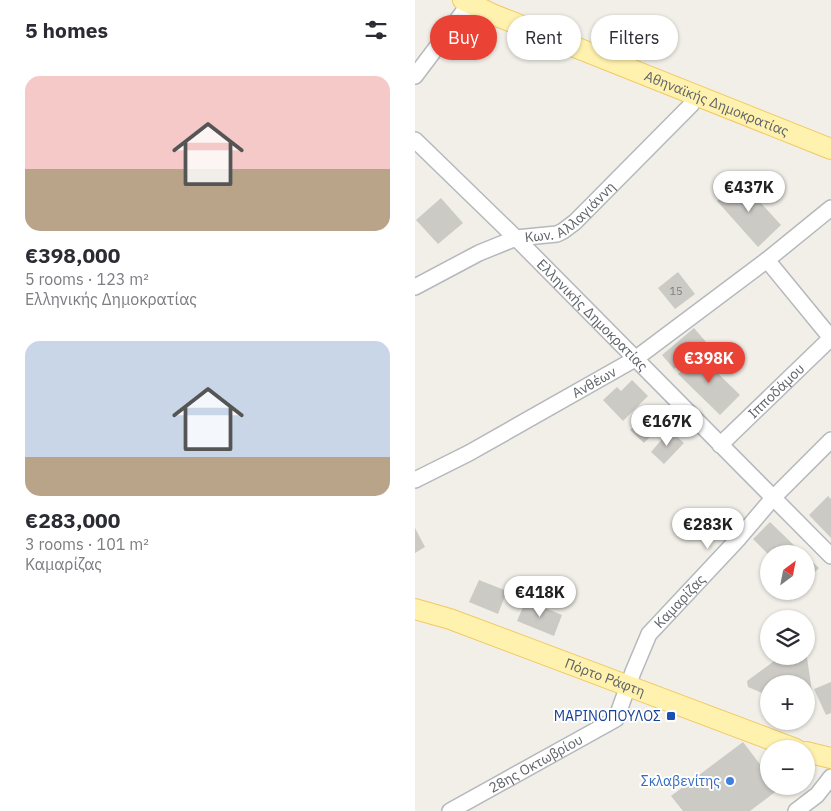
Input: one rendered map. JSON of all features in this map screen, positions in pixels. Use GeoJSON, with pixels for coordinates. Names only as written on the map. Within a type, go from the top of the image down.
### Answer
{"type":"FeatureCollection","features":[{"type":"Feature","properties":{"kind":"main road","name":"Αθηναϊκής Δημοκρατίας"},"geometry":{"type":"LineString","coordinates":[[466,2],[501,18],[831,148]]}},
{"type":"Feature","properties":{"kind":"main road","name":"Πόρτο Ράφτη"},"geometry":{"type":"LineString","coordinates":[[415,609],[450,619],[772,740]]}},
{"type":"Feature","properties":{"kind":"main road"},"geometry":{"type":"LineString","coordinates":[[815,754],[831,758]]}},
{"type":"Feature","properties":{"kind":"street"},"geometry":{"type":"LineString","coordinates":[[415,76],[466,2]]}},
{"type":"Feature","properties":{"kind":"street","name":"Κων. Αλλαγιάννη"},"geometry":{"type":"LineString","coordinates":[[415,287],[479,253],[516,238],[557,234],[569,226],[691,105],[697,96]]}},
{"type":"Feature","properties":{"kind":"street","name":"Ελληνικής Δημοκρατίας"},"geometry":{"type":"LineString","coordinates":[[415,140],[516,238],[831,556]]}},
{"type":"Feature","properties":{"kind":"street","name":"Ανθέων"},"geometry":{"type":"LineString","coordinates":[[415,480],[469,453],[635,358],[767,260],[831,208]]}},
{"type":"Feature","properties":{"kind":"street"},"geometry":{"type":"LineString","coordinates":[[767,260],[831,338]]}},
{"type":"Feature","properties":{"kind":"street","name":"Ιπποδάμου"},"geometry":{"type":"LineString","coordinates":[[720,445],[831,338]]}},
{"type":"Feature","properties":{"kind":"street","name":"Καμαρίζας"},"geometry":{"type":"LineString","coordinates":[[628,686],[649,634],[739,538],[773,498],[831,440]]}},
{"type":"Feature","properties":{"kind":"street","name":"28ης Οκτωβρίου"},"geometry":{"type":"LineString","coordinates":[[450,811],[614,721],[619,713],[628,686]]}},
{"type":"Feature","properties":{"kind":"street"},"geometry":{"type":"LineString","coordinates":[[796,811],[817,795],[831,777]]}},
{"type":"Feature","properties":{"kind":"building"},"geometry":{"type":"Polygon","coordinates":[[[740,180],[781,225],[758,247],[717,201],[740,180]]]}},
{"type":"Feature","properties":{"kind":"building"},"geometry":{"type":"Polygon","coordinates":[[[441,198],[463,223],[438,244],[416,220],[441,198]]]}},
{"type":"Feature","properties":{"kind":"building"},"geometry":{"type":"Polygon","coordinates":[[[678,272],[695,294],[675,309],[658,288],[678,272]]]}},
{"type":"Feature","properties":{"kind":"building"},"geometry":{"type":"Polygon","coordinates":[[[694,328],[706,342],[674,369],[662,355],[694,328]]]}},
{"type":"Feature","properties":{"kind":"building"},"geometry":{"type":"Polygon","coordinates":[[[698,354],[740,395],[720,415],[678,374],[698,354]]]}},
{"type":"Feature","properties":{"kind":"building"},"geometry":{"type":"Polygon","coordinates":[[[632,380],[648,396],[623,421],[603,400],[617,387],[621,391],[632,380]]]}},
{"type":"Feature","properties":{"kind":"building"},"geometry":{"type":"Polygon","coordinates":[[[654,405],[668,418],[644,443],[630,430],[654,405]]]}},
{"type":"Feature","properties":{"kind":"building"},"geometry":{"type":"Polygon","coordinates":[[[670,430],[684,443],[664,464],[651,452],[670,430]]]}},
{"type":"Feature","properties":{"kind":"building"},"geometry":{"type":"Polygon","coordinates":[[[828,496],[831,499],[831,538],[809,515],[828,496]]]}},
{"type":"Feature","properties":{"kind":"building"},"geometry":{"type":"Polygon","coordinates":[[[770,522],[794,545],[760,546],[753,539],[770,522]]]}},
{"type":"Feature","properties":{"kind":"building"},"geometry":{"type":"Polygon","coordinates":[[[415,528],[425,547],[415,553],[415,528]]]}},
{"type":"Feature","properties":{"kind":"building"},"geometry":{"type":"Polygon","coordinates":[[[479,580],[507,591],[498,614],[469,602],[479,580]]]}},
{"type":"Feature","properties":{"kind":"building"},"geometry":{"type":"Polygon","coordinates":[[[526,600],[562,615],[554,636],[517,621],[526,600]]]}},
{"type":"Feature","properties":{"kind":"building"},"geometry":{"type":"Polygon","coordinates":[[[769,665],[808,665],[810,675],[760,675],[760,692],[748,687],[747,681],[769,665]]]}},
{"type":"Feature","properties":{"kind":"building"},"geometry":{"type":"Polygon","coordinates":[[[831,682],[831,713],[826,715],[815,689],[831,682]]]}},
{"type":"Feature","properties":{"kind":"building","name":"Σκλαβενίτης"},"geometry":{"type":"Polygon","coordinates":[[[743,742],[760,764],[760,795],[771,795],[750,811],[683,811],[671,796],[743,742]]]}},
{"type":"Feature","properties":{"kind":"place","name":"ΜΑΡΙΝΟΠΟΥΛΟΣ"},"geometry":{"type":"Point","coordinates":[671,716]}},
{"type":"Feature","properties":{"kind":"place","name":"Σκλαβενίτης"},"geometry":{"type":"Point","coordinates":[730,781]}}]}
